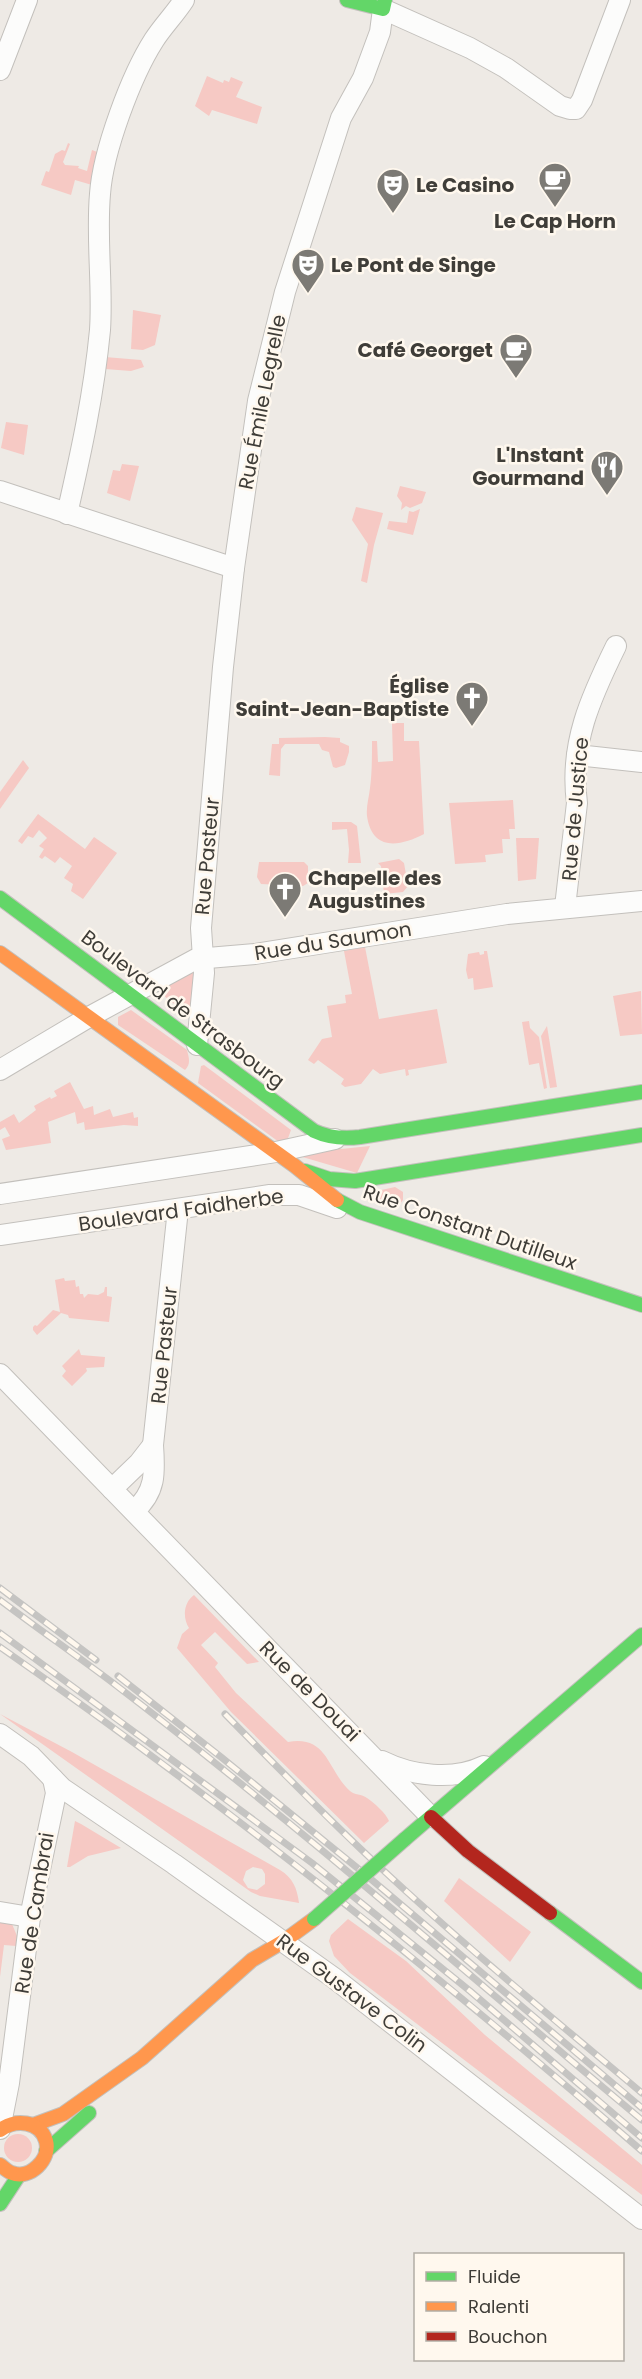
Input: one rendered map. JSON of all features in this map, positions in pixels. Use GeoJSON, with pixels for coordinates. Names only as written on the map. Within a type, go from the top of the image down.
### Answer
{"type":"FeatureCollection","features":[{"type":"Feature","properties":{"kind":"main road"},"geometry":{"type":"LineString","coordinates":[[347,0],[384,5]]}},
{"type":"Feature","properties":{"kind":"main road","name":"Boulevard de Strasbourg"},"geometry":{"type":"LineString","coordinates":[[0,898],[314,1131],[342,1139]]}},
{"type":"Feature","properties":{"kind":"main road"},"geometry":{"type":"LineString","coordinates":[[0,954],[295,1166]]}},
{"type":"Feature","properties":{"kind":"main road"},"geometry":{"type":"LineString","coordinates":[[342,1139],[642,1092]]}},
{"type":"Feature","properties":{"kind":"main road","name":"Boulevard Faidherbe"},"geometry":{"type":"LineString","coordinates":[[295,1166],[329,1179],[355,1181],[642,1135]]}},
{"type":"Feature","properties":{"kind":"main road","name":"Rue Constant Dutilleux"},"geometry":{"type":"LineString","coordinates":[[295,1166],[333,1198],[360,1212],[642,1305]]}},
{"type":"Feature","properties":{"kind":"main road"},"geometry":{"type":"LineString","coordinates":[[0,2129],[8,2124],[30,2123],[63,2115],[123,2068],[142,2058],[252,1960],[284,1941],[314,1919],[642,1635]]}},
{"type":"Feature","properties":{"kind":"main road","name":"Rue de Douai"},"geometry":{"type":"LineString","coordinates":[[431,1817],[468,1851],[642,1982]]}},
{"type":"Feature","properties":{"kind":"main road"},"geometry":{"type":"LineString","coordinates":[[46,2151],[128,2080],[142,2058]]}},
{"type":"Feature","properties":{"kind":"main road"},"geometry":{"type":"LineString","coordinates":[[0,2165],[11,2173],[19,2175],[37,2169],[45,2158],[44,2136],[30,2123]]}},
{"type":"Feature","properties":{"kind":"main road"},"geometry":{"type":"LineString","coordinates":[[0,2204],[19,2175]]}},
{"type":"Feature","properties":{"kind":"street"},"geometry":{"type":"LineString","coordinates":[[0,70],[27,0]]}},
{"type":"Feature","properties":{"kind":"street"},"geometry":{"type":"LineString","coordinates":[[384,5],[506,68],[560,106],[576,109],[582,100],[620,0]]}},
{"type":"Feature","properties":{"kind":"street"},"geometry":{"type":"LineString","coordinates":[[67,514],[88,418],[98,354],[101,301],[99,207],[101,181],[110,144],[126,100],[151,45],[181,4]]}},
{"type":"Feature","properties":{"kind":"street","name":"Rue Émile Legrelle"},"geometry":{"type":"LineString","coordinates":[[223,667],[255,417],[269,349],[285,292],[344,111],[363,78],[381,32],[384,5]]}},
{"type":"Feature","properties":{"kind":"street"},"geometry":{"type":"LineString","coordinates":[[0,492],[234,568]]}},
{"type":"Feature","properties":{"kind":"street","name":"Rue de Justice"},"geometry":{"type":"LineString","coordinates":[[565,907],[578,803],[575,787],[579,741],[593,690],[616,646]]}},
{"type":"Feature","properties":{"kind":"street","name":"Rue Pasteur"},"geometry":{"type":"LineString","coordinates":[[197,1045],[204,982],[201,928],[223,667]]}},
{"type":"Feature","properties":{"kind":"street"},"geometry":{"type":"LineString","coordinates":[[577,755],[642,762]]}},
{"type":"Feature","properties":{"kind":"street","name":"Rue du Saumon"},"geometry":{"type":"LineString","coordinates":[[203,957],[219,958],[255,954],[565,907],[642,901]]}},
{"type":"Feature","properties":{"kind":"street"},"geometry":{"type":"LineString","coordinates":[[0,1070],[130,994],[190,961],[203,957]]}},
{"type":"Feature","properties":{"kind":"street"},"geometry":{"type":"LineString","coordinates":[[0,1194],[276,1152],[342,1139]]}},
{"type":"Feature","properties":{"kind":"street","name":"Boulevard Faidherbe"},"geometry":{"type":"LineString","coordinates":[[0,1235],[281,1194],[298,1195],[328,1206],[360,1212]]}},
{"type":"Feature","properties":{"kind":"street","name":"Rue Pasteur"},"geometry":{"type":"LineString","coordinates":[[134,1512],[145,1502],[151,1490],[153,1445],[178,1209]]}},
{"type":"Feature","properties":{"kind":"street","name":"Rue de Douai"},"geometry":{"type":"LineString","coordinates":[[0,1374],[431,1817]]}},
{"type":"Feature","properties":{"kind":"street"},"geometry":{"type":"LineString","coordinates":[[112,1489],[139,1463],[153,1445]]}},
{"type":"Feature","properties":{"kind":"street","name":"Rue Gustave Colin"},"geometry":{"type":"LineString","coordinates":[[0,1734],[31,1756],[62,1788],[284,1941],[642,2218]]}},
{"type":"Feature","properties":{"kind":"street"},"geometry":{"type":"LineString","coordinates":[[377,1759],[410,1772],[437,1775],[470,1771],[499,1759]]}},
{"type":"Feature","properties":{"kind":"street","name":"Rue de Cambrai"},"geometry":{"type":"LineString","coordinates":[[0,2129],[9,2083],[30,1917],[56,1793],[53,1779]]}},
{"type":"Feature","properties":{"kind":"street"},"geometry":{"type":"LineString","coordinates":[[0,1912],[30,1917]]}},
{"type":"Feature","properties":{"kind":"street"},"geometry":{"type":"LineString","coordinates":[[9,2083],[30,2123]]}},
{"type":"Feature","properties":{"kind":"shaded area"},"geometry":{"type":"Polygon","coordinates":[[[207,76],[223,83],[224,80],[229,82],[231,77],[243,82],[236,97],[262,107],[257,124],[212,110],[209,116],[195,106],[207,76]]]}},
{"type":"Feature","properties":{"kind":"shaded area"},"geometry":{"type":"Polygon","coordinates":[[[68,143],[70,144],[63,162],[65,165],[79,166],[78,168],[87,171],[92,150],[100,153],[92,185],[75,180],[71,195],[41,185],[46,171],[49,172],[55,154],[62,150],[65,151],[68,143]]]}},
{"type":"Feature","properties":{"kind":"shaded area"},"geometry":{"type":"Polygon","coordinates":[[[133,310],[161,315],[155,345],[143,350],[131,349],[133,310]]]}},
{"type":"Feature","properties":{"kind":"shaded area"},"geometry":{"type":"Polygon","coordinates":[[[105,357],[141,360],[144,367],[131,371],[105,369],[105,357]]]}},
{"type":"Feature","properties":{"kind":"shaded area"},"geometry":{"type":"Polygon","coordinates":[[[6,422],[28,425],[24,455],[1,448],[6,422]]]}},
{"type":"Feature","properties":{"kind":"shaded area"},"geometry":{"type":"Polygon","coordinates":[[[122,464],[139,466],[130,501],[107,493],[113,470],[120,471],[122,464]]]}},
{"type":"Feature","properties":{"kind":"shaded area"},"geometry":{"type":"Polygon","coordinates":[[[400,486],[426,492],[422,503],[410,508],[406,506],[401,510],[402,503],[397,496],[400,486]]]}},
{"type":"Feature","properties":{"kind":"shaded area"},"geometry":{"type":"Polygon","coordinates":[[[356,507],[383,513],[367,583],[361,581],[368,544],[352,520],[356,507]]]}},
{"type":"Feature","properties":{"kind":"shaded area"},"geometry":{"type":"Polygon","coordinates":[[[420,509],[413,535],[387,529],[389,521],[407,523],[409,511],[420,509]]]}},
{"type":"Feature","properties":{"kind":"shaded area"},"geometry":{"type":"Polygon","coordinates":[[[392,723],[404,723],[404,741],[419,741],[424,834],[405,842],[388,843],[374,835],[367,812],[372,741],[377,741],[378,762],[393,761],[392,723]]]}},
{"type":"Feature","properties":{"kind":"shaded area"},"geometry":{"type":"Polygon","coordinates":[[[279,738],[340,738],[340,742],[349,746],[345,765],[333,767],[329,752],[322,750],[319,744],[285,744],[281,749],[280,776],[269,775],[272,744],[279,744],[279,738]]]}},
{"type":"Feature","properties":{"kind":"shaded area"},"geometry":{"type":"Polygon","coordinates":[[[23,760],[29,768],[0,809],[0,792],[23,760]]]}},
{"type":"Feature","properties":{"kind":"shaded area"},"geometry":{"type":"Polygon","coordinates":[[[513,800],[515,829],[509,829],[510,839],[502,839],[503,853],[485,855],[486,862],[455,864],[449,803],[513,800]]]}},
{"type":"Feature","properties":{"kind":"shaded area"},"geometry":{"type":"Polygon","coordinates":[[[38,814],[85,849],[94,837],[117,853],[83,899],[71,891],[73,884],[64,878],[72,866],[60,857],[55,863],[45,856],[42,859],[39,857],[44,849],[39,846],[47,838],[39,830],[33,838],[28,836],[22,844],[18,841],[38,814]]]}},
{"type":"Feature","properties":{"kind":"shaded area"},"geometry":{"type":"Polygon","coordinates":[[[332,822],[351,822],[357,826],[361,863],[348,863],[347,829],[332,830],[332,822]]]}},
{"type":"Feature","properties":{"kind":"shaded area"},"geometry":{"type":"Polygon","coordinates":[[[516,838],[539,838],[536,879],[518,881],[516,838]]]}},
{"type":"Feature","properties":{"kind":"shaded area"},"geometry":{"type":"Polygon","coordinates":[[[399,859],[404,863],[408,886],[403,892],[384,894],[381,866],[378,863],[399,859]]]}},
{"type":"Feature","properties":{"kind":"shaded area"},"geometry":{"type":"Polygon","coordinates":[[[259,862],[304,862],[308,866],[308,883],[303,886],[261,884],[257,877],[259,862]]]}},
{"type":"Feature","properties":{"kind":"shaded area"},"geometry":{"type":"Polygon","coordinates":[[[365,947],[379,1019],[437,1009],[447,1063],[408,1070],[409,1075],[406,1076],[405,1069],[380,1074],[373,1069],[361,1084],[345,1087],[341,1084],[344,1079],[318,1060],[314,1064],[308,1060],[322,1039],[332,1037],[327,1006],[346,1003],[345,995],[352,994],[344,951],[365,947]]]}},
{"type":"Feature","properties":{"kind":"shaded area"},"geometry":{"type":"Polygon","coordinates":[[[484,951],[487,951],[493,987],[474,990],[473,978],[468,979],[466,970],[468,954],[479,952],[480,955],[484,954],[484,951]]]}},
{"type":"Feature","properties":{"kind":"shaded area"},"geometry":{"type":"Polygon","coordinates":[[[189,973],[195,973],[195,1016],[186,1013],[159,992],[189,973]]]}},
{"type":"Feature","properties":{"kind":"shaded area"},"geometry":{"type":"Polygon","coordinates":[[[641,991],[642,1034],[620,1036],[613,996],[641,991]]]}},
{"type":"Feature","properties":{"kind":"shaded area"},"geometry":{"type":"Polygon","coordinates":[[[131,1010],[187,1050],[189,1063],[185,1070],[118,1025],[118,1017],[131,1010]]]}},
{"type":"Feature","properties":{"kind":"shaded area"},"geometry":{"type":"Polygon","coordinates":[[[529,1021],[530,1028],[539,1037],[547,1088],[544,1089],[539,1063],[529,1065],[522,1022],[529,1021]]]}},
{"type":"Feature","properties":{"kind":"shaded area"},"geometry":{"type":"Polygon","coordinates":[[[547,1026],[557,1087],[550,1088],[541,1036],[547,1026]]]}},
{"type":"Feature","properties":{"kind":"shaded area"},"geometry":{"type":"Polygon","coordinates":[[[204,1065],[291,1130],[287,1141],[279,1142],[198,1083],[201,1066],[204,1065]]]}},
{"type":"Feature","properties":{"kind":"shaded area"},"geometry":{"type":"Polygon","coordinates":[[[70,1082],[84,1109],[93,1106],[94,1115],[110,1109],[113,1117],[133,1112],[134,1118],[138,1117],[138,1126],[124,1125],[85,1130],[84,1122],[77,1124],[75,1112],[48,1122],[51,1143],[6,1150],[2,1139],[10,1136],[5,1127],[0,1130],[0,1122],[14,1114],[19,1123],[36,1110],[34,1106],[50,1097],[51,1099],[57,1096],[54,1091],[70,1082]]]}},
{"type":"Feature","properties":{"kind":"shaded area"},"geometry":{"type":"Polygon","coordinates":[[[370,1146],[357,1173],[299,1156],[312,1152],[370,1146]]]}},
{"type":"Feature","properties":{"kind":"shaded area"},"geometry":{"type":"Polygon","coordinates":[[[395,1187],[403,1192],[403,1200],[400,1204],[390,1207],[367,1200],[363,1194],[395,1187]]]}},
{"type":"Feature","properties":{"kind":"shaded area"},"geometry":{"type":"Polygon","coordinates":[[[64,1278],[65,1281],[75,1280],[76,1287],[79,1286],[80,1294],[83,1294],[84,1298],[88,1294],[98,1295],[107,1287],[107,1296],[112,1297],[109,1322],[69,1318],[68,1315],[61,1313],[37,1335],[33,1330],[35,1325],[37,1326],[53,1310],[60,1312],[55,1280],[64,1278]]]}},
{"type":"Feature","properties":{"kind":"shaded area"},"geometry":{"type":"Polygon","coordinates":[[[79,1349],[81,1355],[105,1357],[104,1367],[86,1368],[87,1371],[72,1386],[62,1376],[66,1371],[62,1366],[79,1349]]]}},
{"type":"Feature","properties":{"kind":"shaded area"},"geometry":{"type":"Polygon","coordinates":[[[194,1595],[259,1662],[247,1664],[215,1632],[201,1645],[218,1663],[215,1667],[236,1693],[288,1742],[301,1741],[319,1749],[342,1783],[350,1791],[367,1798],[387,1818],[389,1821],[364,1843],[231,1712],[177,1648],[182,1634],[189,1628],[185,1619],[185,1610],[194,1595]]]}},
{"type":"Feature","properties":{"kind":"shaded area"},"geometry":{"type":"Polygon","coordinates":[[[0,1714],[72,1752],[280,1870],[294,1884],[299,1903],[260,1896],[251,1892],[0,1714]],[[253,1867],[246,1871],[243,1880],[248,1888],[257,1890],[265,1884],[265,1874],[262,1869],[253,1867]]]}},
{"type":"Feature","properties":{"kind":"shaded area"},"geometry":{"type":"Polygon","coordinates":[[[75,1821],[121,1848],[88,1856],[67,1867],[75,1821]]]}},
{"type":"Feature","properties":{"kind":"shaded area"},"geometry":{"type":"Polygon","coordinates":[[[459,1878],[531,1932],[510,1962],[444,1901],[459,1878]]]}},
{"type":"Feature","properties":{"kind":"shaded area"},"geometry":{"type":"Polygon","coordinates":[[[348,1919],[406,1961],[485,2035],[642,2165],[642,2195],[350,1973],[334,1956],[329,1941],[331,1935],[348,1919]]]}},
{"type":"Feature","properties":{"kind":"shaded area"},"geometry":{"type":"Polygon","coordinates":[[[0,1922],[12,1924],[17,1936],[16,1946],[4,1945],[0,1977],[0,1922]]]}},
{"type":"Feature","properties":{"kind":"shaded area"},"geometry":{"type":"Polygon","coordinates":[[[18,2134],[28,2138],[32,2148],[28,2158],[18,2162],[8,2158],[4,2148],[8,2138],[18,2134]]]}},
{"type":"Feature","properties":{"kind":"railway"},"geometry":{"type":"LineString","coordinates":[[0,1588],[96,1660]]}},
{"type":"Feature","properties":{"kind":"railway"},"geometry":{"type":"LineString","coordinates":[[0,1600],[113,1683],[248,1789],[642,2120]]}},
{"type":"Feature","properties":{"kind":"railway"},"geometry":{"type":"LineString","coordinates":[[0,1633],[312,1863],[470,1991],[642,2138]]}},
{"type":"Feature","properties":{"kind":"railway"},"geometry":{"type":"LineString","coordinates":[[0,1647],[166,1766],[328,1890],[642,2151]]}},
{"type":"Feature","properties":{"kind":"railway"},"geometry":{"type":"LineString","coordinates":[[118,1676],[366,1875],[642,2108]]}},
{"type":"Feature","properties":{"kind":"railway"},"geometry":{"type":"LineString","coordinates":[[225,1714],[323,1813],[415,1899],[642,2093]]}},
{"type":"Feature","properties":{"kind":"traffic: fast"},"geometry":{"type":"LineString","coordinates":[[347,0],[383,9],[385,0]]}},
{"type":"Feature","properties":{"kind":"traffic: fast"},"geometry":{"type":"LineString","coordinates":[[0,898],[314,1131],[325,1135],[342,1138],[360,1137],[642,1092]]}},
{"type":"Feature","properties":{"kind":"traffic: fast"},"geometry":{"type":"LineString","coordinates":[[305,1171],[329,1179],[355,1181],[642,1135]]}},
{"type":"Feature","properties":{"kind":"traffic: fast"},"geometry":{"type":"LineString","coordinates":[[337,1200],[360,1212],[642,1305]]}},
{"type":"Feature","properties":{"kind":"traffic: fast"},"geometry":{"type":"LineString","coordinates":[[405,1839],[642,1635]]}},
{"type":"Feature","properties":{"kind":"traffic: fast"},"geometry":{"type":"LineString","coordinates":[[314,1919],[405,1839]]}},
{"type":"Feature","properties":{"kind":"traffic: fast"},"geometry":{"type":"LineString","coordinates":[[550,1913],[642,1982]]}},
{"type":"Feature","properties":{"kind":"traffic: fast"},"geometry":{"type":"LineString","coordinates":[[46,2151],[89,2113]]}},
{"type":"Feature","properties":{"kind":"traffic: fast"},"geometry":{"type":"LineString","coordinates":[[0,2204],[19,2175]]}},
{"type":"Feature","properties":{"kind":"traffic: slow"},"geometry":{"type":"LineString","coordinates":[[0,953],[295,1166],[337,1200]]}},
{"type":"Feature","properties":{"kind":"traffic: slow"},"geometry":{"type":"LineString","coordinates":[[33,2125],[63,2114],[142,2058],[252,1960],[284,1941],[314,1919]]}},
{"type":"Feature","properties":{"kind":"traffic: slow"},"geometry":{"type":"LineString","coordinates":[[0,2130],[13,2124],[33,2125],[43,2134],[47,2148],[42,2161],[32,2171],[12,2173],[0,2165]]}},
{"type":"Feature","properties":{"kind":"traffic: jam"},"geometry":{"type":"LineString","coordinates":[[431,1817],[468,1851],[550,1913]]}},
{"type":"Feature","properties":{"kind":"place","name":"Le Cap Horn"},"geometry":{"type":"Point","coordinates":[555,208]}},
{"type":"Feature","properties":{"kind":"place","name":"Le Casino"},"geometry":{"type":"Point","coordinates":[393,214]}},
{"type":"Feature","properties":{"kind":"place","name":"Le Pont de Singe"},"geometry":{"type":"Point","coordinates":[308,294]}},
{"type":"Feature","properties":{"kind":"place","name":"Café Georget"},"geometry":{"type":"Point","coordinates":[516,379]}},
{"type":"Feature","properties":{"kind":"place","name":"L'Instant Gourmand"},"geometry":{"type":"Point","coordinates":[607,496]}},
{"type":"Feature","properties":{"kind":"place","name":"Église Saint-Jean-Baptiste"},"geometry":{"type":"Point","coordinates":[472,727]}},
{"type":"Feature","properties":{"kind":"place","name":"Chapelle des Augustines"},"geometry":{"type":"Point","coordinates":[285,918]}}]}
